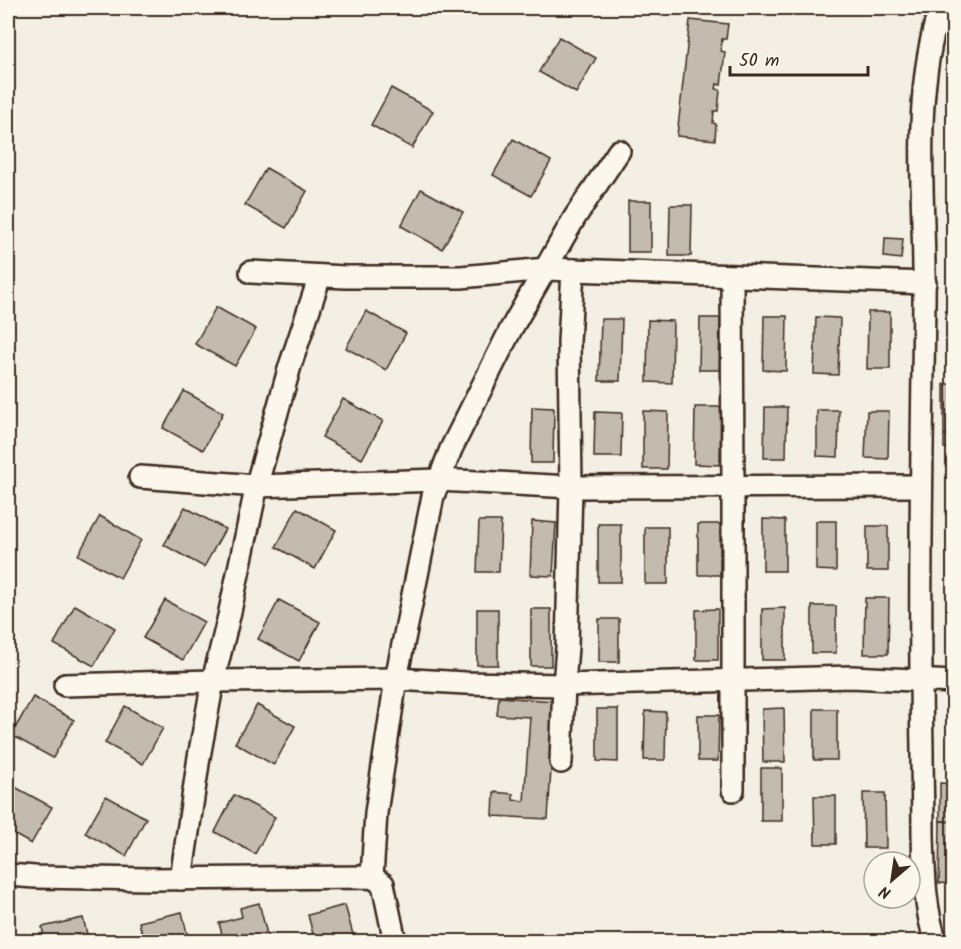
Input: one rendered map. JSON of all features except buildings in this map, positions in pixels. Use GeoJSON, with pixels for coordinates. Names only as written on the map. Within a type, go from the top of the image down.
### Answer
{"type":"FeatureCollection","features":[{"type":"Feature","properties":{"kind":"street"},"geometry":{"type":"LineString","coordinates":[[936,942],[931,928],[925,893],[920,681],[925,283],[921,123],[925,75],[940,8]]}},
{"type":"Feature","properties":{"kind":"street"},"geometry":{"type":"LineString","coordinates":[[372,877],[376,813],[396,679],[433,496],[451,449],[511,329],[575,217],[619,151]]}},
{"type":"Feature","properties":{"kind":"street"},"geometry":{"type":"LineString","coordinates":[[251,272],[320,276],[461,277],[546,269],[925,283]]}},
{"type":"Feature","properties":{"kind":"street"},"geometry":{"type":"LineString","coordinates":[[561,762],[567,647],[571,487],[569,342],[573,270]]}},
{"type":"Feature","properties":{"kind":"street"},"geometry":{"type":"LineString","coordinates":[[181,879],[213,681],[257,486],[290,366],[320,276]]}},
{"type":"Feature","properties":{"kind":"street"},"geometry":{"type":"LineString","coordinates":[[732,276],[734,486],[732,790]]}},
{"type":"Feature","properties":{"kind":"street"},"geometry":{"type":"LineString","coordinates":[[140,477],[257,486],[439,480],[571,487],[921,486]]}},
{"type":"Feature","properties":{"kind":"street"},"geometry":{"type":"LineString","coordinates":[[64,685],[396,679],[564,685],[851,677],[954,682]]}},
{"type":"Feature","properties":{"kind":"street"},"geometry":{"type":"LineString","coordinates":[[8,875],[181,879],[372,877],[383,884],[395,942]]}}]}
